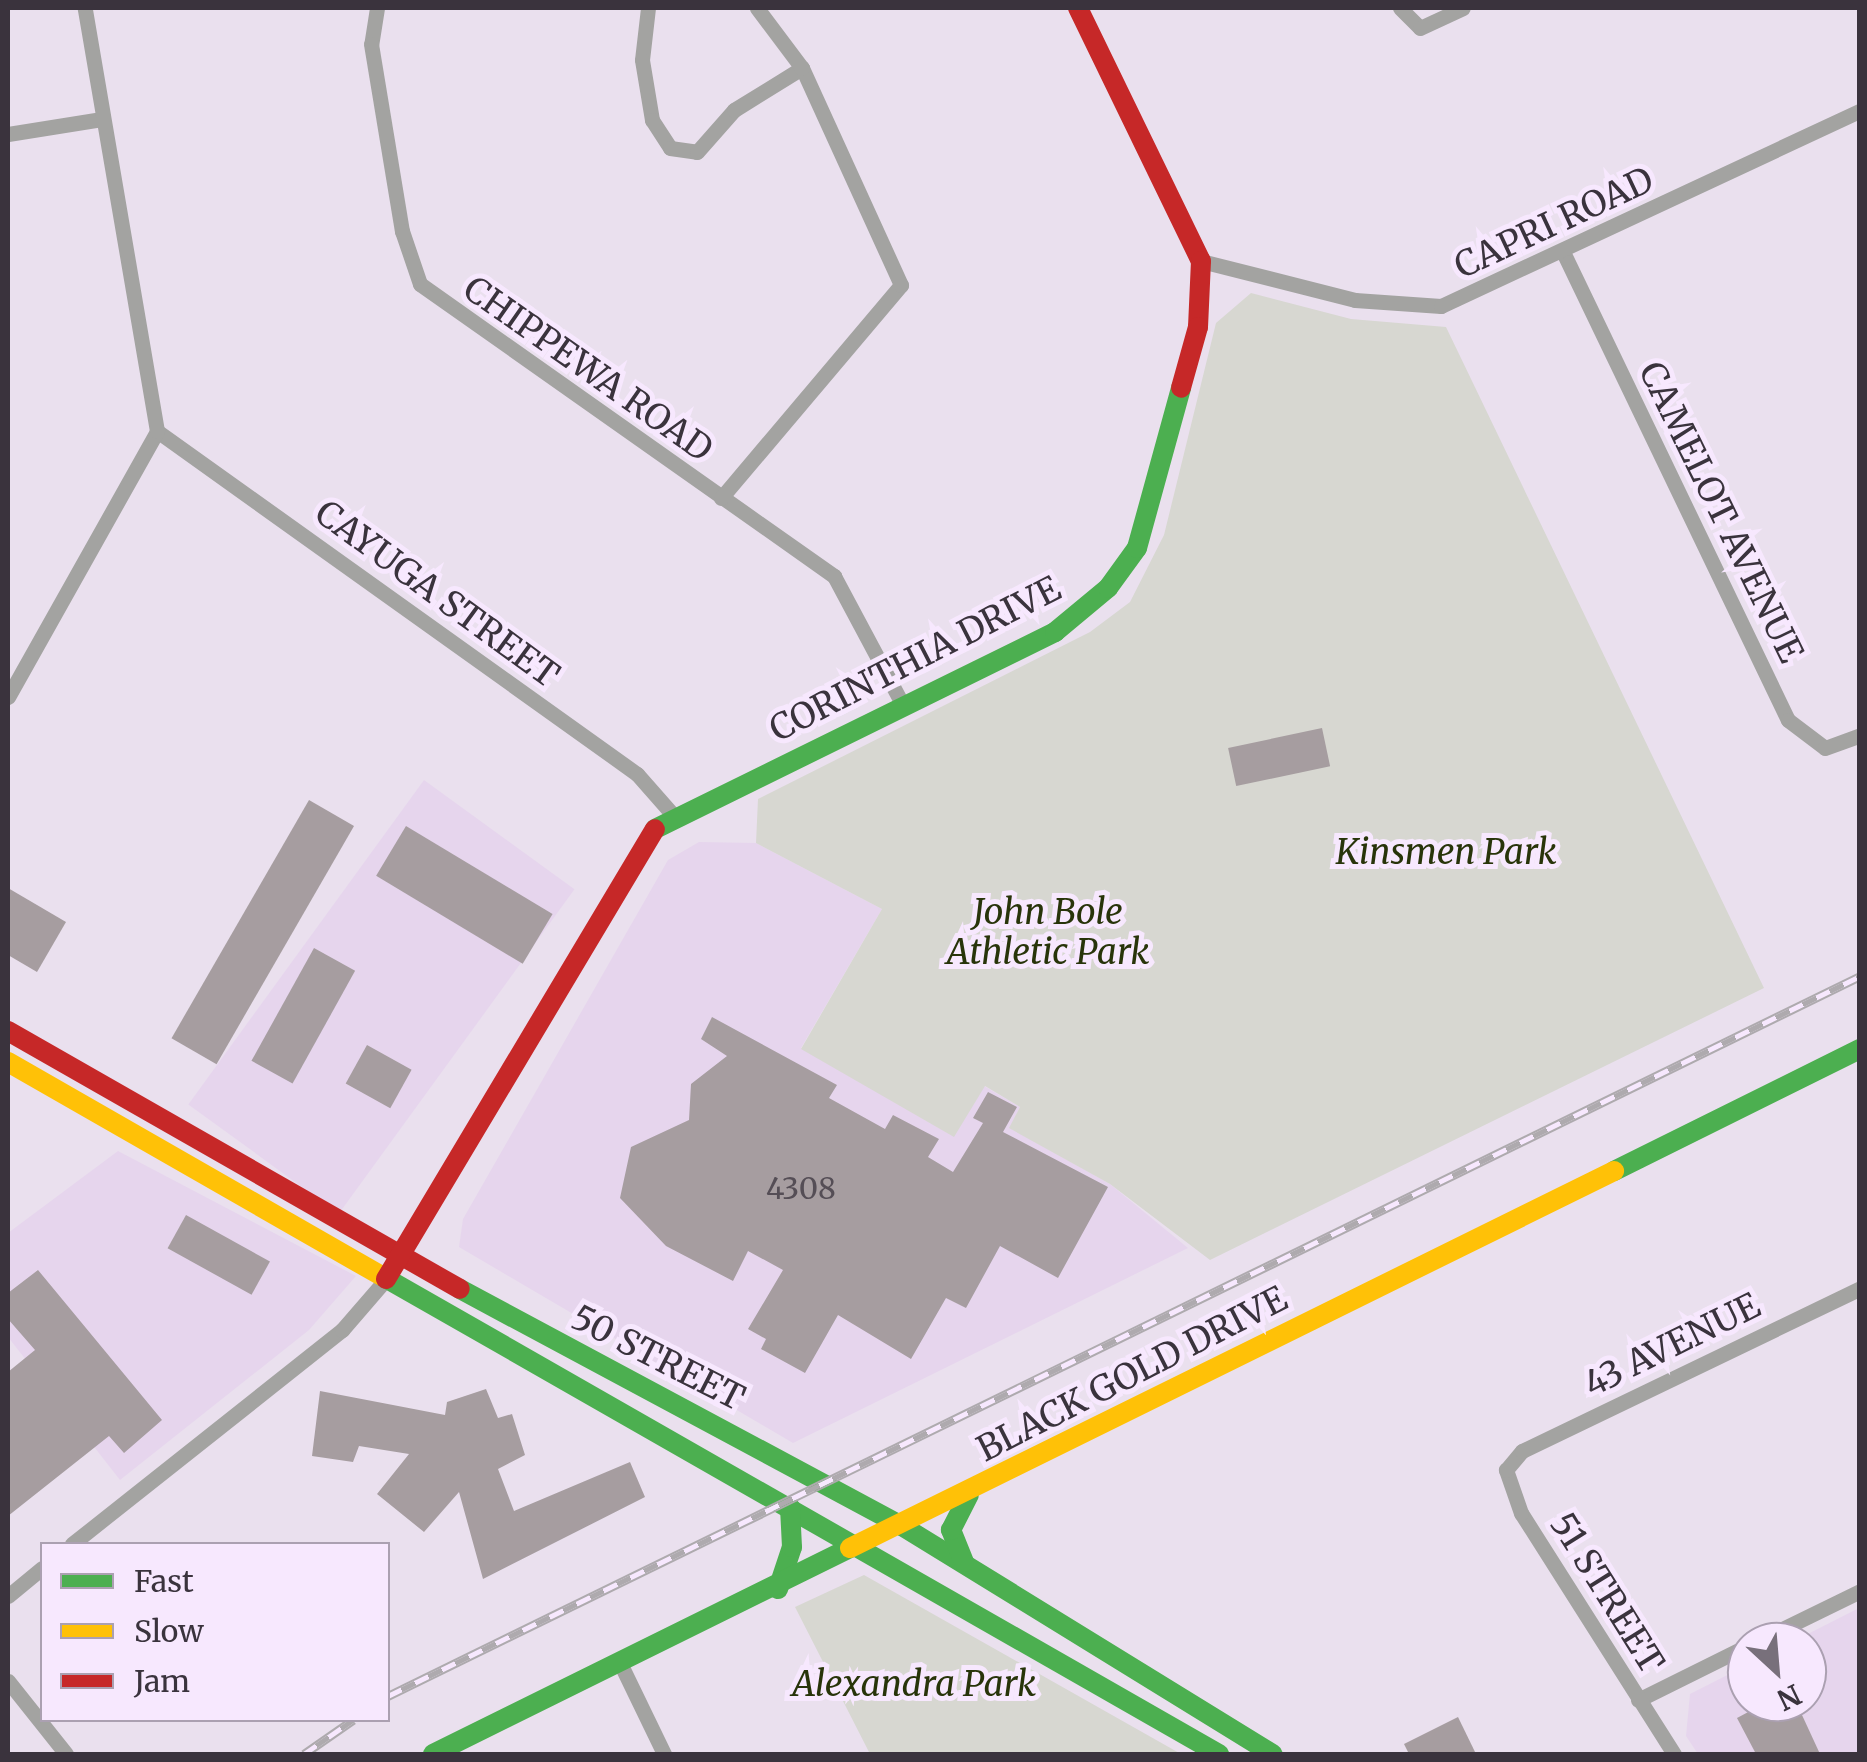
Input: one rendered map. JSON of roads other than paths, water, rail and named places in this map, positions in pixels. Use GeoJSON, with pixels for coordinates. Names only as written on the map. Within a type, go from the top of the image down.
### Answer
{"type":"FeatureCollection","features":[{"type":"Feature","properties":{"kind":"main road","name":"CORINTHIA DRIVE"},"geometry":{"type":"LineString","coordinates":[[386,1278],[649,834],[672,816],[1056,632],[1125,569],[1156,491],[1198,327],[1201,261],[1078,8]]}},
{"type":"Feature","properties":{"kind":"main road","name":"50 STREET"},"geometry":{"type":"LineString","coordinates":[[8,1031],[401,1255],[902,1526],[1273,1754]]}},
{"type":"Feature","properties":{"kind":"main road","name":"BLACK GOLD DRIVE"},"geometry":{"type":"LineString","coordinates":[[433,1754],[622,1666],[1860,1048]]}},
{"type":"Feature","properties":{"kind":"main road","name":"50 STREET"},"geometry":{"type":"LineString","coordinates":[[8,1062],[1219,1754]]}},
{"type":"Feature","properties":{"kind":"main road"},"geometry":{"type":"LineString","coordinates":[[965,1564],[951,1530],[972,1492]]}},
{"type":"Feature","properties":{"kind":"main road"},"geometry":{"type":"LineString","coordinates":[[778,1588],[792,1547],[790,1507]]}},
{"type":"Feature","properties":{"kind":"street"},"geometry":{"type":"LineString","coordinates":[[8,693],[158,431],[85,8]]}},
{"type":"Feature","properties":{"kind":"street","name":"CHIPPEWA ROAD"},"geometry":{"type":"LineString","coordinates":[[377,8],[371,44],[402,231],[420,284],[846,588],[904,707]]}},
{"type":"Feature","properties":{"kind":"street"},"geometry":{"type":"LineString","coordinates":[[648,8],[642,60],[652,120],[670,148],[697,152],[734,110],[802,68]]}},
{"type":"Feature","properties":{"kind":"street"},"geometry":{"type":"LineString","coordinates":[[721,498],[901,284],[802,68],[758,8]]}},
{"type":"Feature","properties":{"kind":"street"},"geometry":{"type":"LineString","coordinates":[[1400,8],[1420,28],[1463,8]]}},
{"type":"Feature","properties":{"kind":"street","name":"CAPRI ROAD"},"geometry":{"type":"LineString","coordinates":[[1201,261],[1413,308],[1459,302],[1860,111]]}},
{"type":"Feature","properties":{"kind":"street"},"geometry":{"type":"LineString","coordinates":[[8,134],[102,118]]}},
{"type":"Feature","properties":{"kind":"street","name":"CAMELOT AVENUE"},"geometry":{"type":"LineString","coordinates":[[1564,254],[1788,720],[1825,748],[1860,735]]}},
{"type":"Feature","properties":{"kind":"street","name":"CAYUGA STREET"},"geometry":{"type":"LineString","coordinates":[[158,431],[637,774],[672,816]]}},
{"type":"Feature","properties":{"kind":"street"},"geometry":{"type":"LineString","coordinates":[[75,1542],[342,1330],[386,1278]]}},
{"type":"Feature","properties":{"kind":"street","name":"43 AVENUE"},"geometry":{"type":"LineString","coordinates":[[1513,1459],[1860,1288]]}},
{"type":"Feature","properties":{"kind":"street","name":"51 STREET"},"geometry":{"type":"LineString","coordinates":[[1513,1459],[1511,1495],[1674,1754]]}},
{"type":"Feature","properties":{"kind":"street"},"geometry":{"type":"LineString","coordinates":[[8,1596],[40,1570]]}},
{"type":"Feature","properties":{"kind":"street"},"geometry":{"type":"LineString","coordinates":[[1797,1622],[1860,1591]]}},
{"type":"Feature","properties":{"kind":"street"},"geometry":{"type":"LineString","coordinates":[[1638,1700],[1727,1656]]}},
{"type":"Feature","properties":{"kind":"street"},"geometry":{"type":"LineString","coordinates":[[622,1666],[664,1754]]}},
{"type":"Feature","properties":{"kind":"street"},"geometry":{"type":"LineString","coordinates":[[8,1681],[40,1721]]}},
{"type":"Feature","properties":{"kind":"street"},"geometry":{"type":"LineString","coordinates":[[41,1722],[66,1754]]}},
{"type":"Feature","properties":{"kind":"railway"},"geometry":{"type":"LineString","coordinates":[[390,1695],[1860,976]]}},
{"type":"Feature","properties":{"kind":"railway"},"geometry":{"type":"LineString","coordinates":[[304,1754],[350,1722]]}},
{"type":"Feature","properties":{"kind":"park label","name":"Kinsmen Park"},"geometry":{"type":"Point","coordinates":[1446,852]}},
{"type":"Feature","properties":{"kind":"park label","name":"John Bole Athletic Park"},"geometry":{"type":"Point","coordinates":[1048,932]}},
{"type":"Feature","properties":{"kind":"park label","name":"Alexandra Park"},"geometry":{"type":"Point","coordinates":[914,1684]}}]}
